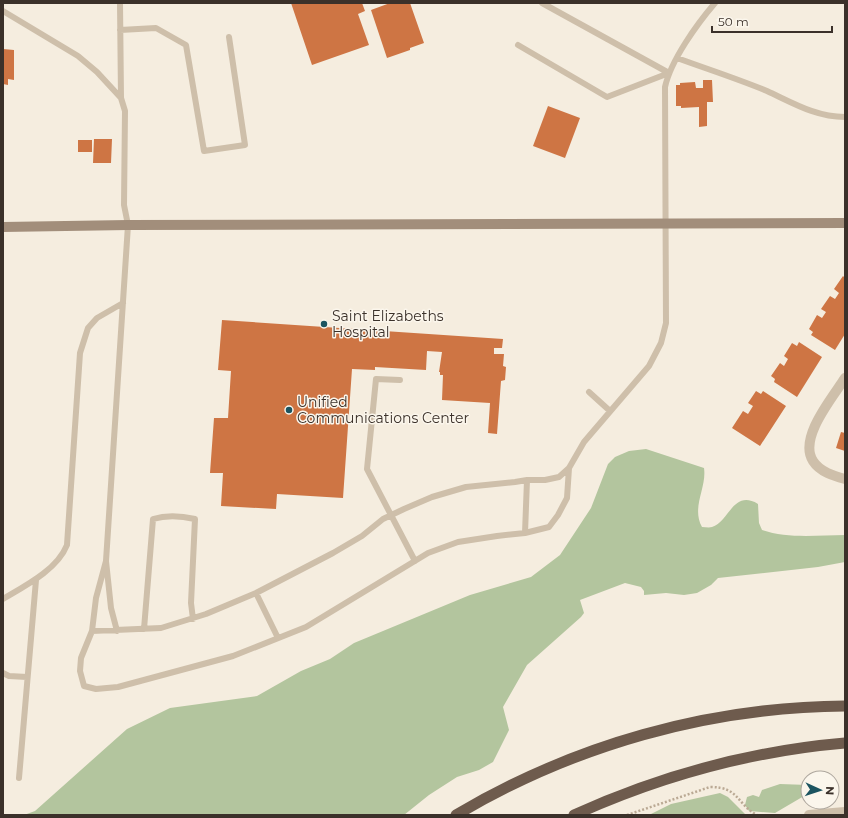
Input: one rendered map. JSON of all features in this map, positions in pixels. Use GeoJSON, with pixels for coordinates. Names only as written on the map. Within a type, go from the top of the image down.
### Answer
{"type":"FeatureCollection","features":[{"type":"Feature","properties":{"kind":"highway"},"geometry":{"type":"LineString","coordinates":[[456,815],[481,800],[535,773],[622,740],[675,726],[730,715],[789,708],[845,706]]}},
{"type":"Feature","properties":{"kind":"highway"},"geometry":{"type":"LineString","coordinates":[[574,815],[638,788],[701,768],[760,754],[845,743]]}},
{"type":"Feature","properties":{"kind":"main road"},"geometry":{"type":"LineString","coordinates":[[3,227],[128,225],[845,223]]}},
{"type":"Feature","properties":{"kind":"street"},"geometry":{"type":"LineString","coordinates":[[844,479],[829,474],[818,467],[811,457],[809,447],[816,423],[845,378]]}},
{"type":"Feature","properties":{"kind":"street"},"geometry":{"type":"LineString","coordinates":[[809,815],[845,812]]}},
{"type":"Feature","properties":{"kind":"lane"},"geometry":{"type":"LineString","coordinates":[[117,631],[111,608],[106,561],[128,225],[124,205],[125,111],[121,98],[120,3]]}},
{"type":"Feature","properties":{"kind":"lane"},"geometry":{"type":"LineString","coordinates":[[542,3],[669,73]]}},
{"type":"Feature","properties":{"kind":"lane"},"geometry":{"type":"LineString","coordinates":[[92,632],[161,628],[193,619],[256,593],[333,553],[362,536],[383,520],[432,497],[466,487],[527,480],[545,480],[559,477],[569,468],[584,442],[649,366],[661,343],[666,323],[665,87],[669,73],[677,58],[700,22],[715,3]]}},
{"type":"Feature","properties":{"kind":"lane"},"geometry":{"type":"LineString","coordinates":[[3,11],[83,60],[97,72],[121,98]]}},
{"type":"Feature","properties":{"kind":"lane"},"geometry":{"type":"LineString","coordinates":[[120,30],[156,28],[186,45],[204,151],[245,145],[229,37]]}},
{"type":"Feature","properties":{"kind":"lane"},"geometry":{"type":"LineString","coordinates":[[518,45],[607,97],[669,73]]}},
{"type":"Feature","properties":{"kind":"lane"},"geometry":{"type":"LineString","coordinates":[[677,58],[766,91],[803,109],[832,117],[845,117]]}},
{"type":"Feature","properties":{"kind":"lane"},"geometry":{"type":"LineString","coordinates":[[3,599],[36,580],[63,554],[67,545],[80,353],[88,328],[97,318],[123,303]]}},
{"type":"Feature","properties":{"kind":"lane"},"geometry":{"type":"LineString","coordinates":[[400,380],[376,379],[367,469],[415,561]]}},
{"type":"Feature","properties":{"kind":"lane"},"geometry":{"type":"LineString","coordinates":[[589,392],[610,411]]}},
{"type":"Feature","properties":{"kind":"lane"},"geometry":{"type":"LineString","coordinates":[[106,561],[96,598],[92,632],[81,658],[80,671],[84,686],[96,689],[118,687],[233,656],[306,627],[428,553],[458,542],[525,533],[549,527],[558,515],[567,498],[569,468]]}},
{"type":"Feature","properties":{"kind":"lane"},"geometry":{"type":"LineString","coordinates":[[525,533],[527,480]]}},
{"type":"Feature","properties":{"kind":"lane"},"geometry":{"type":"LineString","coordinates":[[144,629],[153,519],[160,517],[186,517],[195,519],[191,603],[193,619]]}},
{"type":"Feature","properties":{"kind":"lane"},"geometry":{"type":"LineString","coordinates":[[19,778],[36,580]]}},
{"type":"Feature","properties":{"kind":"lane"},"geometry":{"type":"LineString","coordinates":[[256,593],[278,638]]}},
{"type":"Feature","properties":{"kind":"lane"},"geometry":{"type":"LineString","coordinates":[[3,673],[9,676],[27,677]]}},
{"type":"Feature","properties":{"kind":"path"},"geometry":{"type":"LineString","coordinates":[[627,815],[710,786],[721,787],[732,791],[751,812],[757,815]]}},
{"type":"Feature","properties":{"kind":"green space"},"geometry":{"type":"Polygon","coordinates":[[[646,449],[704,468],[698,512],[702,527],[711,527],[718,524],[737,503],[750,500],[758,504],[759,523],[762,530],[793,536],[845,535],[845,562],[818,567],[718,578],[711,585],[697,593],[684,595],[666,593],[644,595],[644,591],[641,587],[625,583],[580,600],[584,613],[527,665],[503,707],[509,730],[493,762],[479,770],[457,777],[429,795],[404,815],[24,815],[35,811],[127,729],[170,708],[257,696],[301,671],[330,659],[354,643],[470,595],[531,577],[560,555],[591,508],[608,464],[615,457],[629,451],[646,449]]]}},
{"type":"Feature","properties":{"kind":"green space"},"geometry":{"type":"Polygon","coordinates":[[[780,784],[800,785],[800,798],[775,813],[749,811],[745,805],[747,797],[753,795],[759,797],[762,790],[780,784]]]}},
{"type":"Feature","properties":{"kind":"green space"},"geometry":{"type":"Polygon","coordinates":[[[720,793],[728,797],[746,815],[649,815],[671,804],[720,793]]]}},
{"type":"Feature","properties":{"kind":"building"},"geometry":{"type":"Polygon","coordinates":[[[291,3],[362,3],[365,11],[358,14],[369,45],[312,65],[291,3]]]}},
{"type":"Feature","properties":{"kind":"building"},"geometry":{"type":"Polygon","coordinates":[[[390,3],[410,3],[424,43],[410,48],[410,50],[387,58],[371,10],[390,3]]]}},
{"type":"Feature","properties":{"kind":"building"},"geometry":{"type":"Polygon","coordinates":[[[3,49],[14,50],[14,80],[8,79],[8,85],[3,84],[3,49]]]}},
{"type":"Feature","properties":{"kind":"building"},"geometry":{"type":"Polygon","coordinates":[[[703,80],[712,80],[713,102],[707,102],[707,126],[699,127],[699,107],[681,108],[681,106],[676,106],[676,85],[680,85],[680,83],[695,82],[696,88],[703,88],[703,80]]]}},
{"type":"Feature","properties":{"kind":"building"},"geometry":{"type":"Polygon","coordinates":[[[548,106],[580,118],[565,158],[533,146],[548,106]]]}},
{"type":"Feature","properties":{"kind":"building"},"geometry":{"type":"Polygon","coordinates":[[[94,139],[112,139],[111,163],[93,163],[94,139]]]}},
{"type":"Feature","properties":{"kind":"building"},"geometry":{"type":"Polygon","coordinates":[[[78,140],[92,140],[92,152],[78,152],[78,140]]]}},
{"type":"Feature","properties":{"kind":"building"},"geometry":{"type":"Polygon","coordinates":[[[843,276],[845,278],[845,334],[835,350],[811,335],[813,332],[809,329],[817,315],[822,318],[826,312],[821,309],[830,296],[835,299],[839,293],[834,289],[843,276]]]}},
{"type":"Feature","properties":{"kind":"building","name":"Unified Communications Center"},"geometry":{"type":"Polygon","coordinates":[[[222,320],[503,339],[502,348],[494,348],[494,354],[504,354],[503,366],[506,367],[505,380],[501,381],[497,434],[488,433],[490,403],[442,400],[443,375],[440,375],[439,372],[442,352],[427,351],[426,370],[375,367],[375,370],[352,369],[343,498],[277,494],[276,509],[221,506],[223,473],[210,473],[214,418],[228,418],[231,371],[218,370],[222,320]]]}},
{"type":"Feature","properties":{"kind":"building"},"geometry":{"type":"Polygon","coordinates":[[[799,342],[822,357],[797,397],[774,382],[775,379],[771,376],[780,363],[784,366],[788,359],[784,356],[792,343],[797,346],[799,342]]]}},
{"type":"Feature","properties":{"kind":"building"},"geometry":{"type":"Polygon","coordinates":[[[756,391],[761,394],[763,391],[786,406],[760,446],[732,428],[743,411],[748,414],[753,406],[748,403],[756,391]]]}},
{"type":"Feature","properties":{"kind":"building"},"geometry":{"type":"Polygon","coordinates":[[[841,432],[845,433],[845,451],[836,448],[841,432]]]}},
{"type":"Feature","properties":{"kind":"place","name":"Saint Elizabeths Hospital"},"geometry":{"type":"Point","coordinates":[324,324]}},
{"type":"Feature","properties":{"kind":"place","name":"Unified Communications Center"},"geometry":{"type":"Point","coordinates":[289,410]}}]}
